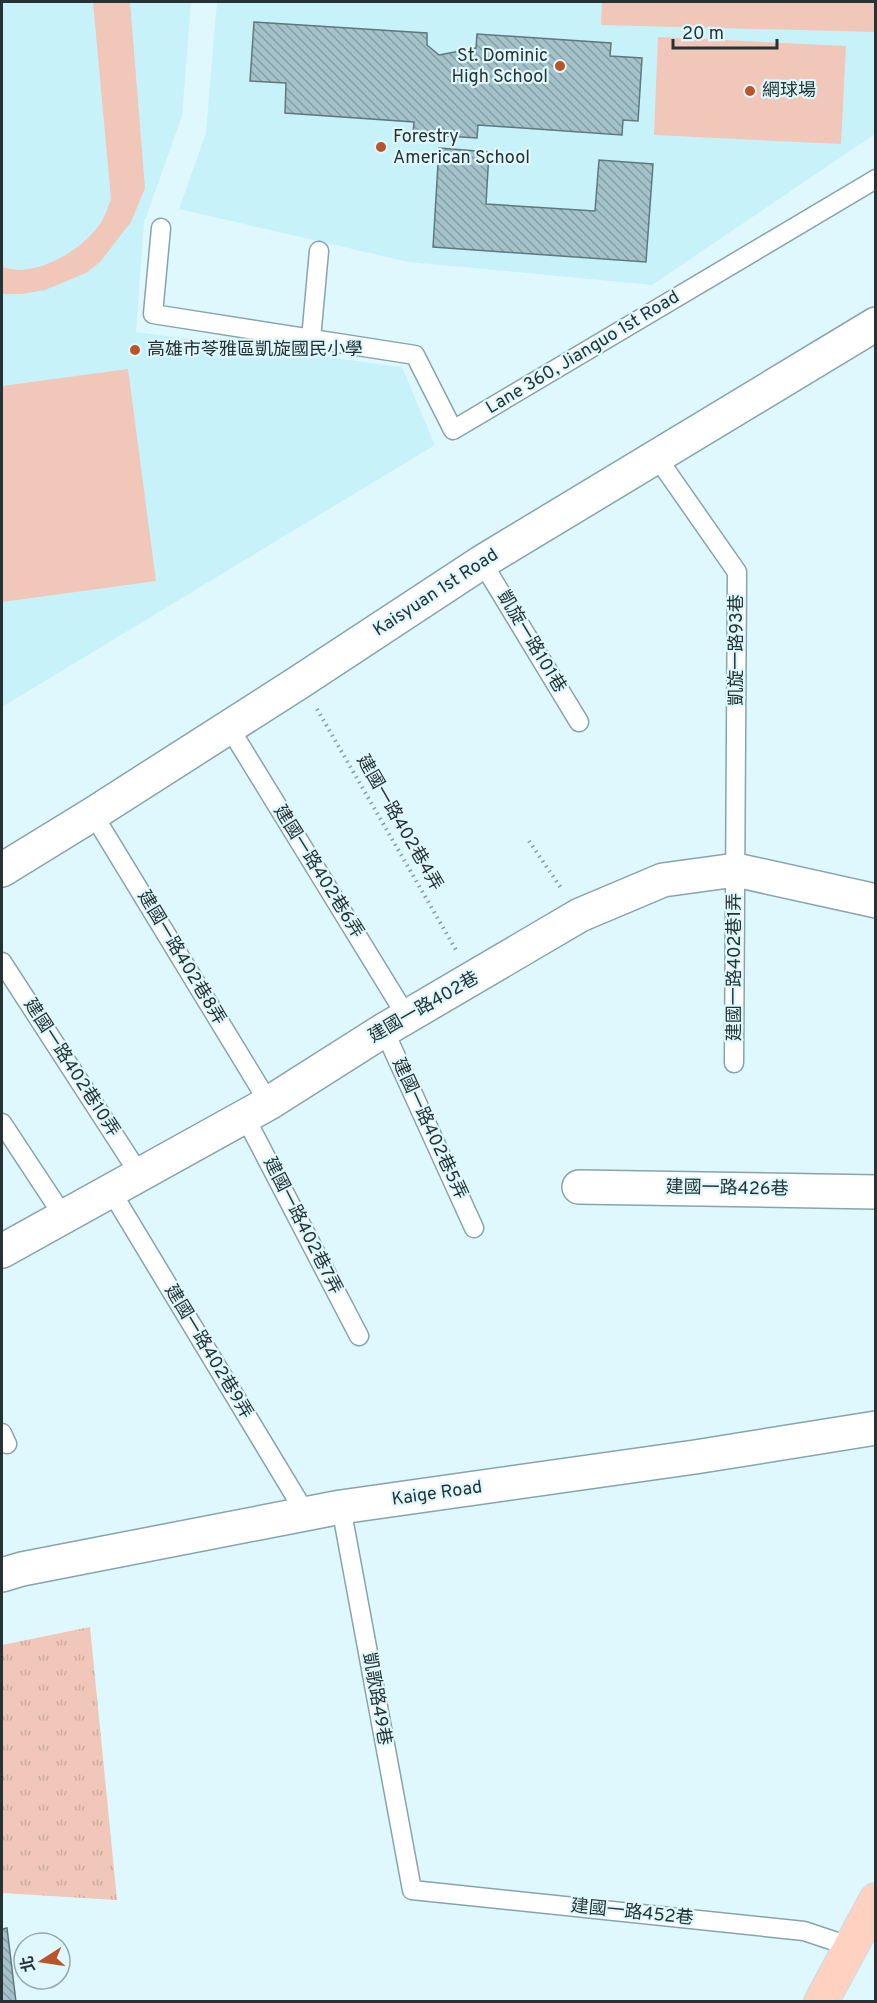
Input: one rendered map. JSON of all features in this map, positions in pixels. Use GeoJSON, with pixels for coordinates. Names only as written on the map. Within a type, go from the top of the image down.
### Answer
{"type":"FeatureCollection","features":[{"type":"Feature","properties":{"kind":"main road"},"geometry":{"type":"LineString","coordinates":[[821,2001],[876,1900]]}},
{"type":"Feature","properties":{"kind":"street","name":"Kaisyuan 1st Road"},"geometry":{"type":"LineString","coordinates":[[2,870],[301,681],[482,562],[876,324]]}},
{"type":"Feature","properties":{"kind":"street","name":"建國一路402巷"},"geometry":{"type":"LineString","coordinates":[[2,1251],[257,1110],[396,1023],[580,915],[663,880],[736,870],[876,901]]}},
{"type":"Feature","properties":{"kind":"street","name":"建國一路426巷"},"geometry":{"type":"LineString","coordinates":[[579,1186],[876,1192]]}},
{"type":"Feature","properties":{"kind":"street","name":"Kaige Road"},"geometry":{"type":"LineString","coordinates":[[2,1575],[22,1569],[341,1507],[695,1457],[876,1428]]}},
{"type":"Feature","properties":{"kind":"lane","name":"Lane 360, Jianguo 1st Road"},"geometry":{"type":"LineString","coordinates":[[161,228],[153,314],[415,355],[453,430],[876,179]]}},
{"type":"Feature","properties":{"kind":"lane"},"geometry":{"type":"LineString","coordinates":[[311,339],[319,251]]}},
{"type":"Feature","properties":{"kind":"lane","name":"凱旋一路93巷"},"geometry":{"type":"LineString","coordinates":[[656,456],[737,572],[736,870]]}},
{"type":"Feature","properties":{"kind":"lane","name":"凱旋一路101巷"},"geometry":{"type":"LineString","coordinates":[[482,562],[579,722]]}},
{"type":"Feature","properties":{"kind":"lane","name":"建國一路402巷6弄"},"geometry":{"type":"LineString","coordinates":[[229,727],[396,1023]]}},
{"type":"Feature","properties":{"kind":"lane","name":"建國一路402巷8弄"},"geometry":{"type":"LineString","coordinates":[[93,814],[257,1110]]}},
{"type":"Feature","properties":{"kind":"lane","name":"建國一路402巷1弄"},"geometry":{"type":"LineString","coordinates":[[734,1063],[736,870]]}},
{"type":"Feature","properties":{"kind":"lane","name":"建國一路402巷10弄"},"geometry":{"type":"LineString","coordinates":[[2,962],[140,1174]]}},
{"type":"Feature","properties":{"kind":"lane","name":"建國一路402巷5弄"},"geometry":{"type":"LineString","coordinates":[[396,1023],[474,1228]]}},
{"type":"Feature","properties":{"kind":"lane","name":"建國一路402巷7弄"},"geometry":{"type":"LineString","coordinates":[[257,1110],[359,1336]]}},
{"type":"Feature","properties":{"kind":"lane"},"geometry":{"type":"LineString","coordinates":[[2,1123],[64,1217]]}},
{"type":"Feature","properties":{"kind":"lane","name":"建國一路402巷9弄"},"geometry":{"type":"LineString","coordinates":[[111,1191],[306,1514]]}},
{"type":"Feature","properties":{"kind":"lane","name":"凱歌路49巷"},"geometry":{"type":"LineString","coordinates":[[341,1507],[412,1890]]}},
{"type":"Feature","properties":{"kind":"lane","name":"建國一路452巷"},"geometry":{"type":"LineString","coordinates":[[412,1890],[804,1931],[849,1946]]}},
{"type":"Feature","properties":{"kind":"path","name":"建國一路402巷4弄"},"geometry":{"type":"LineString","coordinates":[[301,681],[473,979]]}},
{"type":"Feature","properties":{"kind":"path"},"geometry":{"type":"LineString","coordinates":[[529,841],[580,915]]}},
{"type":"Feature","properties":{"kind":"shaded area","name":"高雄市苓雅區凱旋國民小學"},"geometry":{"type":"Polygon","coordinates":[[[2,2],[191,2],[182,116],[144,223],[136,332],[402,367],[435,445],[2,707],[2,2]]]}},
{"type":"Feature","properties":{"kind":"shaded area"},"geometry":{"type":"Polygon","coordinates":[[[217,2],[875,2],[875,134],[652,285],[409,262],[179,209],[206,133],[217,2]]]}},
{"type":"Feature","properties":{"kind":"green space"},"geometry":{"type":"Polygon","coordinates":[[[93,2],[130,2],[145,188],[131,222],[100,262],[86,273],[45,290],[2,294],[2,267],[18,270],[31,269],[55,261],[87,239],[103,218],[111,199],[93,2]]]}},
{"type":"Feature","properties":{"kind":"green space"},"geometry":{"type":"Polygon","coordinates":[[[602,2],[875,2],[875,32],[601,25],[602,2]]]}},
{"type":"Feature","properties":{"kind":"green space","name":"網球場"},"geometry":{"type":"Polygon","coordinates":[[[658,37],[846,46],[841,144],[654,135],[658,37]]]}},
{"type":"Feature","properties":{"kind":"green space"},"geometry":{"type":"Polygon","coordinates":[[[128,369],[156,581],[2,602],[2,386],[128,369]]]}},
{"type":"Feature","properties":{"kind":"green space"},"geometry":{"type":"Polygon","coordinates":[[[90,1627],[117,1900],[2,1893],[2,1645],[90,1627]]]}},
{"type":"Feature","properties":{"kind":"building"},"geometry":{"type":"Polygon","coordinates":[[[254,22],[427,33],[427,45],[439,55],[476,48],[477,34],[611,43],[610,56],[642,58],[638,121],[623,120],[622,135],[478,125],[477,138],[413,134],[414,122],[285,113],[286,83],[250,81],[254,22]]]}},
{"type":"Feature","properties":{"kind":"building"},"geometry":{"type":"Polygon","coordinates":[[[439,148],[489,152],[486,204],[595,211],[599,160],[653,164],[646,262],[433,247],[439,148]]]}},
{"type":"Feature","properties":{"kind":"building"},"geometry":{"type":"Polygon","coordinates":[[[7,1928],[12,1991],[15,1991],[16,2002],[2,2002],[2,1929],[7,1928]]]}},
{"type":"Feature","properties":{"kind":"place","name":"St. Dominic High School"},"geometry":{"type":"Point","coordinates":[560,66]}},
{"type":"Feature","properties":{"kind":"place","name":"網球場"},"geometry":{"type":"Point","coordinates":[750,91]}},
{"type":"Feature","properties":{"kind":"place","name":"Forestry American School"},"geometry":{"type":"Point","coordinates":[381,147]}},
{"type":"Feature","properties":{"kind":"place","name":"高雄市苓雅區凱旋國民小學"},"geometry":{"type":"Point","coordinates":[135,350]}}]}
